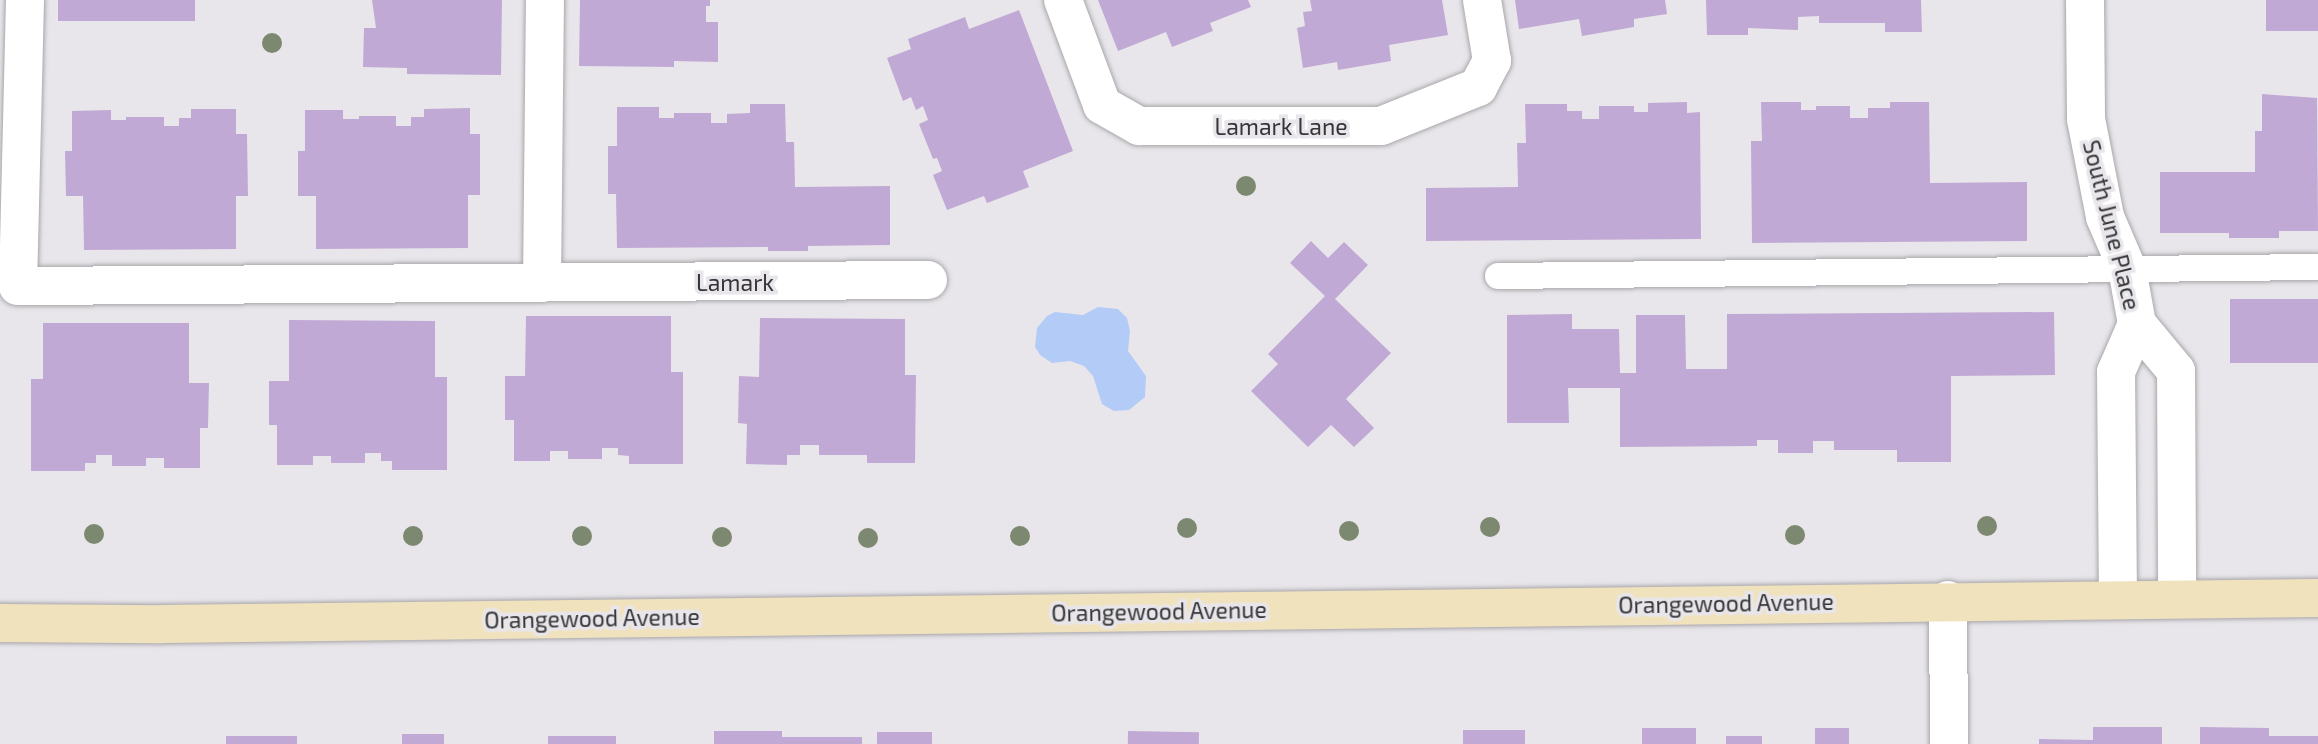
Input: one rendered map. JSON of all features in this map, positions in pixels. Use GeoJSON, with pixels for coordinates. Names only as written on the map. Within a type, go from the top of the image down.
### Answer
{"type":"FeatureCollection","features":[{"type":"Feature","properties":{"kind":"main road","name":"Orangewood Avenue"},"geometry":{"type":"LineString","coordinates":[[0,623],[162,624],[1948,600],[2318,598]]}},
{"type":"Feature","properties":{"kind":"street","name":"Lamark"},"geometry":{"type":"LineString","coordinates":[[24,0],[18,286],[928,280]]}},
{"type":"Feature","properties":{"kind":"street"},"geometry":{"type":"LineString","coordinates":[[542,283],[545,0]]}},
{"type":"Feature","properties":{"kind":"street","name":"Lamark Lane"},"geometry":{"type":"LineString","coordinates":[[1063,0],[1102,105],[1139,127],[1153,127],[1381,126],[1478,87],[1492,61],[1482,0]]}},
{"type":"Feature","properties":{"kind":"street","name":"South June Place"},"geometry":{"type":"LineString","coordinates":[[2085,0],[2086,119],[2092,163],[2105,217],[2127,268],[2137,324],[2175,371],[2177,599]]}},
{"type":"Feature","properties":{"kind":"street","name":"South June Place"},"geometry":{"type":"LineString","coordinates":[[2118,599],[2116,372],[2137,324]]}},
{"type":"Feature","properties":{"kind":"street"},"geometry":{"type":"LineString","coordinates":[[1948,600],[1949,744]]}},
{"type":"Feature","properties":{"kind":"lane"},"geometry":{"type":"LineString","coordinates":[[1498,276],[2318,267]]}},
{"type":"Feature","properties":{"kind":"water"},"geometry":{"type":"Polygon","coordinates":[[[1098,307],[1118,309],[1127,318],[1130,331],[1128,351],[1146,376],[1145,397],[1129,410],[1114,411],[1102,404],[1093,376],[1084,366],[1070,361],[1052,363],[1040,355],[1035,347],[1037,328],[1047,316],[1055,312],[1083,315],[1098,307]]]}},
{"type":"Feature","properties":{"kind":"building"},"geometry":{"type":"Polygon","coordinates":[[[58,0],[195,0],[195,21],[58,21],[58,0]]]}},
{"type":"Feature","properties":{"kind":"building"},"geometry":{"type":"Polygon","coordinates":[[[372,0],[502,0],[501,75],[407,74],[407,68],[363,67],[364,28],[376,28],[372,0]]]}},
{"type":"Feature","properties":{"kind":"building"},"geometry":{"type":"Polygon","coordinates":[[[580,0],[710,0],[710,6],[706,6],[706,22],[718,22],[718,62],[674,61],[674,67],[579,66],[580,0]]]}},
{"type":"Feature","properties":{"kind":"building"},"geometry":{"type":"Polygon","coordinates":[[[1098,0],[1248,0],[1251,7],[1210,23],[1213,31],[1172,47],[1166,32],[1118,51],[1098,0]]]}},
{"type":"Feature","properties":{"kind":"building"},"geometry":{"type":"Polygon","coordinates":[[[1310,0],[1442,0],[1448,35],[1389,45],[1391,61],[1338,70],[1337,62],[1303,68],[1297,28],[1305,26],[1303,12],[1312,11],[1310,0]]]}},
{"type":"Feature","properties":{"kind":"building"},"geometry":{"type":"Polygon","coordinates":[[[1515,0],[1665,0],[1667,14],[1634,19],[1634,27],[1582,36],[1579,19],[1519,29],[1515,0]]]}},
{"type":"Feature","properties":{"kind":"building"},"geometry":{"type":"Polygon","coordinates":[[[1706,0],[1921,0],[1922,32],[1885,32],[1885,23],[1819,23],[1819,16],[1798,17],[1798,30],[1748,28],[1748,35],[1707,35],[1706,0]]]}},
{"type":"Feature","properties":{"kind":"building"},"geometry":{"type":"Polygon","coordinates":[[[2266,0],[2318,0],[2318,31],[2266,31],[2266,0]]]}},
{"type":"Feature","properties":{"kind":"building"},"geometry":{"type":"Polygon","coordinates":[[[1019,10],[1073,151],[1023,171],[1029,187],[987,203],[984,196],[947,210],[933,175],[942,171],[937,158],[933,159],[919,124],[928,120],[923,106],[916,110],[911,97],[903,101],[887,58],[911,49],[908,39],[965,17],[969,29],[1019,10]]]}},
{"type":"Feature","properties":{"kind":"building"},"geometry":{"type":"Polygon","coordinates":[[[2262,94],[2317,98],[2318,231],[2279,231],[2279,238],[2229,238],[2229,233],[2160,233],[2160,172],[2255,172],[2255,131],[2262,131],[2262,94]]]}},
{"type":"Feature","properties":{"kind":"building"},"geometry":{"type":"Polygon","coordinates":[[[1687,102],[1687,113],[1700,112],[1701,239],[1426,241],[1426,188],[1518,187],[1517,143],[1526,143],[1525,104],[1567,104],[1567,111],[1582,111],[1582,119],[1599,119],[1599,106],[1634,106],[1634,112],[1648,112],[1648,103],[1687,102]]]}},
{"type":"Feature","properties":{"kind":"building"},"geometry":{"type":"Polygon","coordinates":[[[1761,102],[1801,102],[1801,110],[1816,110],[1816,106],[1850,106],[1850,118],[1868,118],[1868,108],[1890,108],[1890,102],[1929,102],[1930,183],[2027,182],[2027,241],[1752,243],[1751,141],[1762,141],[1761,102]]]}},
{"type":"Feature","properties":{"kind":"building"},"geometry":{"type":"Polygon","coordinates":[[[750,104],[785,104],[786,142],[794,142],[795,187],[890,186],[890,245],[808,246],[808,251],[768,251],[768,247],[617,248],[616,194],[608,194],[608,146],[617,146],[617,107],[659,107],[659,118],[674,118],[674,113],[711,113],[711,123],[727,123],[727,114],[750,113],[750,104]]]}},
{"type":"Feature","properties":{"kind":"building"},"geometry":{"type":"Polygon","coordinates":[[[470,108],[470,134],[480,134],[480,195],[468,195],[468,248],[316,249],[316,196],[298,196],[298,151],[305,151],[305,110],[343,110],[343,119],[396,116],[396,126],[411,126],[411,117],[424,117],[424,109],[470,108]]]}},
{"type":"Feature","properties":{"kind":"building"},"geometry":{"type":"Polygon","coordinates":[[[191,109],[236,109],[236,134],[247,134],[248,196],[236,196],[236,249],[84,250],[83,196],[66,196],[65,151],[72,151],[72,111],[111,110],[111,120],[126,120],[126,117],[164,117],[164,126],[179,126],[179,118],[191,118],[191,109]]]}},
{"type":"Feature","properties":{"kind":"building"},"geometry":{"type":"Polygon","coordinates":[[[1311,241],[1328,258],[1344,242],[1368,265],[1335,299],[1391,353],[1346,399],[1374,428],[1354,447],[1331,425],[1308,447],[1251,391],[1278,364],[1268,354],[1325,296],[1290,263],[1311,241]]]}},
{"type":"Feature","properties":{"kind":"building"},"geometry":{"type":"Polygon","coordinates":[[[2230,299],[2318,299],[2318,363],[2230,363],[2230,299]]]}},
{"type":"Feature","properties":{"kind":"building"},"geometry":{"type":"Polygon","coordinates":[[[2054,312],[2055,375],[1951,376],[1951,462],[1897,462],[1897,450],[1834,450],[1834,441],[1813,441],[1813,453],[1778,453],[1778,440],[1757,440],[1757,446],[1620,447],[1620,388],[1568,388],[1569,423],[1507,423],[1507,315],[1572,314],[1572,329],[1619,329],[1620,373],[1636,373],[1636,315],[1685,315],[1686,369],[1727,369],[1727,314],[2054,312]]]}},
{"type":"Feature","properties":{"kind":"building"},"geometry":{"type":"Polygon","coordinates":[[[526,316],[671,316],[671,372],[683,372],[683,464],[629,464],[629,456],[618,455],[618,448],[602,448],[602,459],[568,459],[568,451],[550,451],[550,461],[514,461],[514,420],[505,420],[505,376],[525,376],[526,316]]]}},
{"type":"Feature","properties":{"kind":"building"},"geometry":{"type":"Polygon","coordinates":[[[760,318],[905,319],[905,375],[916,375],[915,463],[867,463],[867,455],[819,455],[819,445],[800,445],[800,455],[787,455],[787,465],[746,464],[747,424],[738,423],[739,376],[759,377],[760,318]]]}},
{"type":"Feature","properties":{"kind":"building"},"geometry":{"type":"Polygon","coordinates":[[[289,320],[435,321],[435,377],[447,377],[447,470],[392,470],[392,461],[381,461],[381,453],[365,453],[365,463],[331,463],[331,456],[313,456],[313,465],[277,465],[277,425],[269,425],[269,381],[289,381],[289,320]]]}},
{"type":"Feature","properties":{"kind":"building"},"geometry":{"type":"Polygon","coordinates":[[[43,323],[189,323],[189,383],[209,383],[208,428],[200,428],[200,468],[164,468],[164,458],[146,458],[146,466],[112,466],[112,455],[96,455],[96,463],[85,463],[85,471],[31,471],[31,379],[43,379],[43,323]]]}},
{"type":"Feature","properties":{"kind":"building"},"geometry":{"type":"Polygon","coordinates":[[[2093,727],[2162,727],[2162,744],[2039,744],[2039,739],[2093,740],[2093,727]]]}},
{"type":"Feature","properties":{"kind":"building"},"geometry":{"type":"Polygon","coordinates":[[[2200,727],[2269,728],[2269,736],[2318,736],[2318,744],[2200,744],[2200,727]]]}},
{"type":"Feature","properties":{"kind":"building"},"geometry":{"type":"Polygon","coordinates":[[[1642,728],[1696,728],[1696,744],[1642,744],[1642,728]]]}},
{"type":"Feature","properties":{"kind":"building"},"geometry":{"type":"Polygon","coordinates":[[[1815,728],[1849,728],[1849,744],[1815,744],[1815,728]]]}},
{"type":"Feature","properties":{"kind":"building"},"geometry":{"type":"Polygon","coordinates":[[[1463,730],[1525,730],[1525,744],[1463,744],[1463,730]]]}},
{"type":"Feature","properties":{"kind":"building"},"geometry":{"type":"Polygon","coordinates":[[[714,731],[782,731],[782,737],[862,737],[862,744],[714,744],[714,731]]]}},
{"type":"Feature","properties":{"kind":"building"},"geometry":{"type":"Polygon","coordinates":[[[1128,731],[1199,732],[1199,744],[1128,744],[1128,731]]]}},
{"type":"Feature","properties":{"kind":"building"},"geometry":{"type":"Polygon","coordinates":[[[877,732],[932,732],[932,744],[877,744],[877,732]]]}},
{"type":"Feature","properties":{"kind":"building"},"geometry":{"type":"Polygon","coordinates":[[[402,734],[444,734],[444,744],[402,744],[402,734]]]}},
{"type":"Feature","properties":{"kind":"building"},"geometry":{"type":"Polygon","coordinates":[[[226,736],[297,736],[297,744],[226,744],[226,736]]]}},
{"type":"Feature","properties":{"kind":"building"},"geometry":{"type":"Polygon","coordinates":[[[548,736],[616,736],[616,744],[548,744],[548,736]]]}},
{"type":"Feature","properties":{"kind":"building"},"geometry":{"type":"Polygon","coordinates":[[[1726,736],[1762,736],[1762,744],[1726,744],[1726,736]]]}}]}
